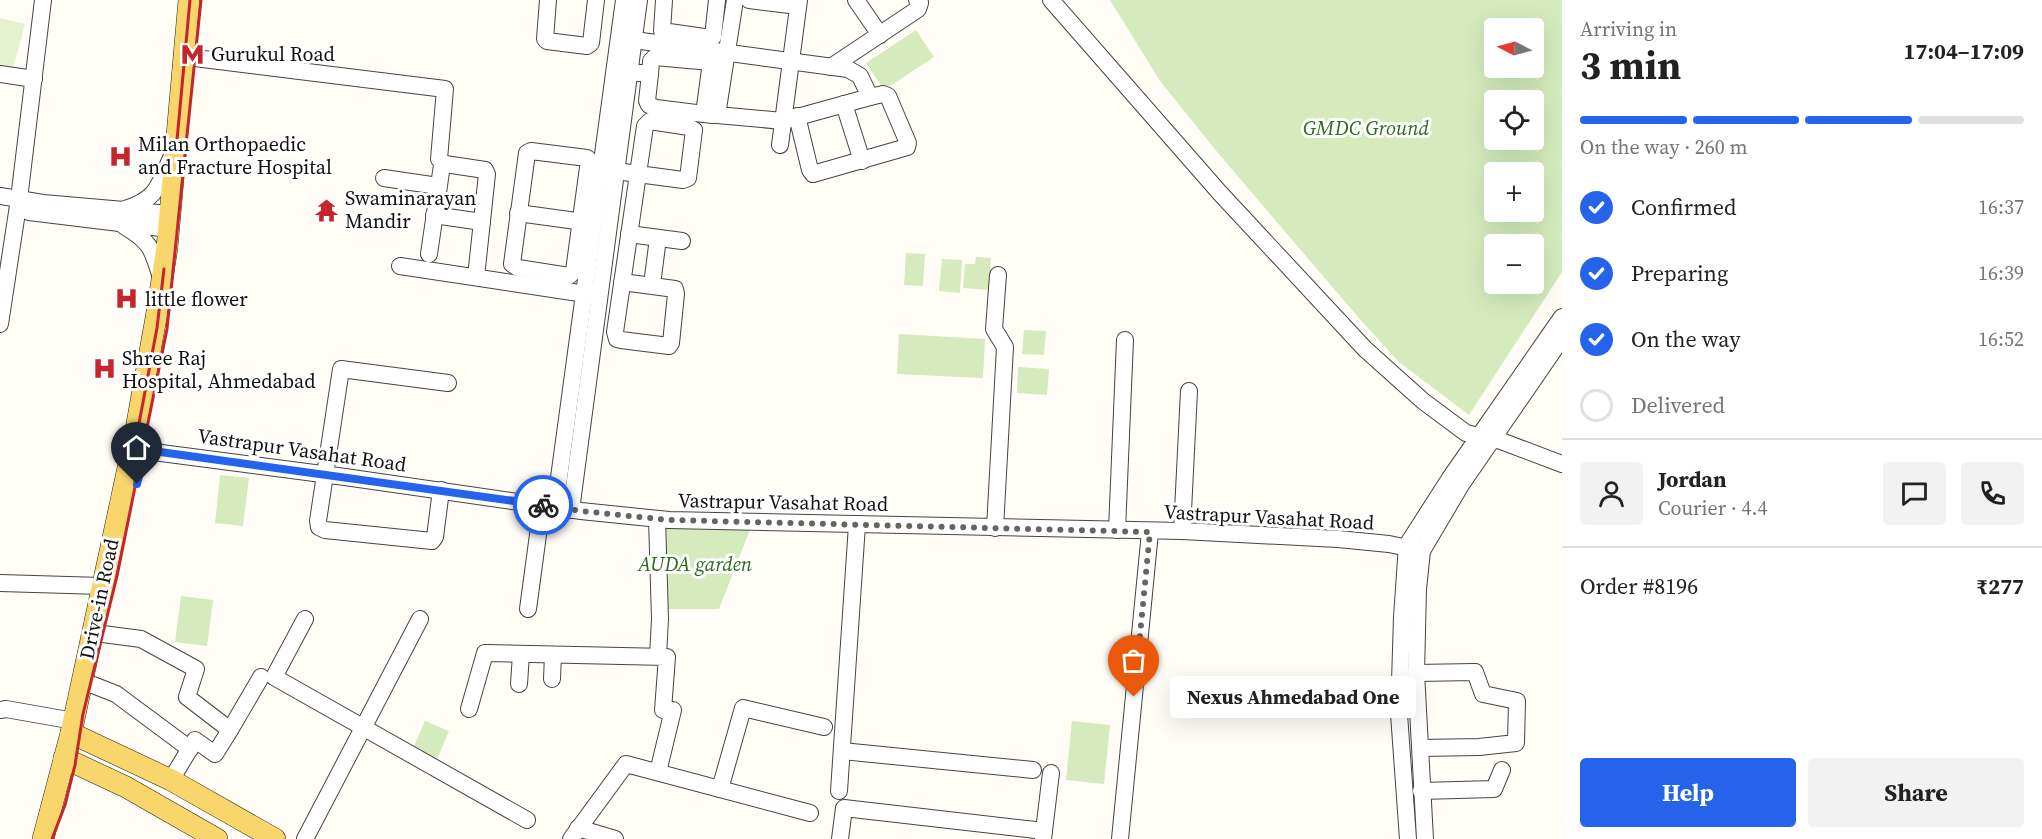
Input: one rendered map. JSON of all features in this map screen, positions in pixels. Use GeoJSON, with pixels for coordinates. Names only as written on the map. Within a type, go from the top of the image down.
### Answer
{"type":"FeatureCollection","features":[{"type":"Feature","properties":{"kind":"main road","name":"Drive-in Road"},"geometry":{"type":"LineString","coordinates":[[55,839],[102,586],[134,440],[175,222],[176,149],[189,0]]}},
{"type":"Feature","properties":{"kind":"main road","name":"Drive-in Road"},"geometry":{"type":"LineString","coordinates":[[75,731],[93,685],[146,450],[168,320],[175,222],[201,0]]}},
{"type":"Feature","properties":{"kind":"main road"},"geometry":{"type":"LineString","coordinates":[[75,731],[171,780],[275,839]]}},
{"type":"Feature","properties":{"kind":"main road","name":"Drive-in Road"},"geometry":{"type":"LineString","coordinates":[[43,839],[70,760]]}},
{"type":"Feature","properties":{"kind":"main road"},"geometry":{"type":"LineString","coordinates":[[70,760],[126,787],[207,836]]}},
{"type":"Feature","properties":{"kind":"street"},"geometry":{"type":"LineString","coordinates":[[0,324],[18,205],[43,0]]}},
{"type":"Feature","properties":{"kind":"street"},"geometry":{"type":"LineString","coordinates":[[548,0],[545,39],[587,46],[591,43],[596,0]]}},
{"type":"Feature","properties":{"kind":"street"},"geometry":{"type":"LineString","coordinates":[[528,609],[556,507],[600,296],[602,170],[624,0]]}},
{"type":"Feature","properties":{"kind":"street"},"geometry":{"type":"LineString","coordinates":[[622,282],[673,288],[676,292],[671,343],[665,347],[617,339],[615,332],[622,282],[638,174],[602,170],[587,158],[527,152],[512,260],[514,267],[569,276],[574,271],[587,222],[602,170],[629,72],[639,0]]}},
{"type":"Feature","properties":{"kind":"street"},"geometry":{"type":"LineString","coordinates":[[664,0],[662,31],[712,38],[717,0]]}},
{"type":"Feature","properties":{"kind":"street"},"geometry":{"type":"LineString","coordinates":[[710,115],[735,0]]}},
{"type":"Feature","properties":{"kind":"street"},"geometry":{"type":"LineString","coordinates":[[749,0],[799,3],[790,61],[790,119],[780,145]]}},
{"type":"Feature","properties":{"kind":"street"},"geometry":{"type":"LineString","coordinates":[[856,0],[880,35]]}},
{"type":"Feature","properties":{"kind":"street"},"geometry":{"type":"LineString","coordinates":[[831,67],[918,9],[920,3],[917,0]]}},
{"type":"Feature","properties":{"kind":"street"},"geometry":{"type":"LineString","coordinates":[[1051,0],[1219,192],[1365,349],[1443,418],[1466,433],[1562,464]]}},
{"type":"Feature","properties":{"kind":"street"},"geometry":{"type":"LineString","coordinates":[[634,40],[721,59]]}},
{"type":"Feature","properties":{"kind":"street"},"geometry":{"type":"LineString","coordinates":[[790,119],[813,174],[908,146],[888,96],[883,94],[790,119],[710,115],[657,108],[649,105],[647,101],[651,61],[656,57],[790,61],[848,69],[857,74],[870,97]]}},
{"type":"Feature","properties":{"kind":"street"},"geometry":{"type":"LineString","coordinates":[[195,58],[445,89],[439,159]]}},
{"type":"Feature","properties":{"kind":"street"},"geometry":{"type":"LineString","coordinates":[[629,72],[650,74]]}},
{"type":"Feature","properties":{"kind":"street"},"geometry":{"type":"LineString","coordinates":[[0,74],[34,79]]}},
{"type":"Feature","properties":{"kind":"street"},"geometry":{"type":"LineString","coordinates":[[844,104],[862,161]]}},
{"type":"Feature","properties":{"kind":"street"},"geometry":{"type":"LineString","coordinates":[[120,217],[142,203],[158,188],[176,149]]}},
{"type":"Feature","properties":{"kind":"street"},"geometry":{"type":"LineString","coordinates":[[429,254],[443,164],[485,170],[487,174],[476,277]]}},
{"type":"Feature","properties":{"kind":"street"},"geometry":{"type":"LineString","coordinates":[[384,178],[438,186]]}},
{"type":"Feature","properties":{"kind":"street"},"geometry":{"type":"LineString","coordinates":[[0,196],[18,205]]}},
{"type":"Feature","properties":{"kind":"street"},"geometry":{"type":"LineString","coordinates":[[0,207],[18,205],[175,222]]}},
{"type":"Feature","properties":{"kind":"street"},"geometry":{"type":"LineString","coordinates":[[518,213],[587,222]]}},
{"type":"Feature","properties":{"kind":"street"},"geometry":{"type":"LineString","coordinates":[[434,215],[482,222]]}},
{"type":"Feature","properties":{"kind":"street"},"geometry":{"type":"LineString","coordinates":[[120,217],[152,249],[162,282]]}},
{"type":"Feature","properties":{"kind":"street"},"geometry":{"type":"LineString","coordinates":[[556,507],[583,294],[587,222]]}},
{"type":"Feature","properties":{"kind":"street"},"geometry":{"type":"LineString","coordinates":[[629,234],[682,241]]}},
{"type":"Feature","properties":{"kind":"street"},"geometry":{"type":"LineString","coordinates":[[652,285],[658,238]]}},
{"type":"Feature","properties":{"kind":"street"},"geometry":{"type":"LineString","coordinates":[[400,266],[600,296]]}},
{"type":"Feature","properties":{"kind":"street"},"geometry":{"type":"LineString","coordinates":[[995,528],[1005,347],[994,329],[998,275]]}},
{"type":"Feature","properties":{"kind":"street"},"geometry":{"type":"LineString","coordinates":[[1408,839],[1399,714],[1402,617],[1414,549],[1461,485],[1486,438],[1562,317]]}},
{"type":"Feature","properties":{"kind":"street"},"geometry":{"type":"LineString","coordinates":[[1486,438],[1562,338]]}},
{"type":"Feature","properties":{"kind":"street"},"geometry":{"type":"LineString","coordinates":[[1117,530],[1125,340]]}},
{"type":"Feature","properties":{"kind":"street"},"geometry":{"type":"LineString","coordinates":[[441,490],[435,537],[432,541],[325,530],[319,527],[324,474],[341,369],[448,383]]}},
{"type":"Feature","properties":{"kind":"street"},"geometry":{"type":"LineString","coordinates":[[1182,531],[1189,391]]}},
{"type":"Feature","properties":{"kind":"street","name":"Vastrapur Vasahat Road"},"geometry":{"type":"LineString","coordinates":[[146,450],[657,519],[1182,531],[1338,539],[1414,549]]}},
{"type":"Feature","properties":{"kind":"street"},"geometry":{"type":"LineString","coordinates":[[657,519],[660,619],[658,656]]}},
{"type":"Feature","properties":{"kind":"street"},"geometry":{"type":"LineString","coordinates":[[839,791],[857,525]]}},
{"type":"Feature","properties":{"kind":"street"},"geometry":{"type":"LineString","coordinates":[[1120,839],[1150,532]]}},
{"type":"Feature","properties":{"kind":"street"},"geometry":{"type":"LineString","coordinates":[[1414,549],[1418,589],[1416,673],[1425,839]]}},
{"type":"Feature","properties":{"kind":"street"},"geometry":{"type":"LineString","coordinates":[[0,583],[102,586]]}},
{"type":"Feature","properties":{"kind":"street"},"geometry":{"type":"LineString","coordinates":[[305,619],[274,677],[527,820]]}},
{"type":"Feature","properties":{"kind":"street"},"geometry":{"type":"LineString","coordinates":[[305,839],[420,619]]}},
{"type":"Feature","properties":{"kind":"street"},"geometry":{"type":"LineString","coordinates":[[104,634],[141,639],[196,669],[187,697],[230,730]]}},
{"type":"Feature","properties":{"kind":"street"},"geometry":{"type":"LineString","coordinates":[[469,709],[485,654],[667,657],[663,710],[672,710],[658,772]]}},
{"type":"Feature","properties":{"kind":"street"},"geometry":{"type":"LineString","coordinates":[[519,684],[521,654]]}},
{"type":"Feature","properties":{"kind":"street"},"geometry":{"type":"LineString","coordinates":[[552,679],[553,655]]}},
{"type":"Feature","properties":{"kind":"street"},"geometry":{"type":"LineString","coordinates":[[1416,673],[1475,672],[1483,694],[1517,701],[1516,743],[1479,747],[1421,748]]}},
{"type":"Feature","properties":{"kind":"street"},"geometry":{"type":"LineString","coordinates":[[171,780],[195,740],[215,754],[261,677]]}},
{"type":"Feature","properties":{"kind":"street"},"geometry":{"type":"LineString","coordinates":[[93,685],[116,694],[190,749]]}},
{"type":"Feature","properties":{"kind":"street"},"geometry":{"type":"LineString","coordinates":[[720,789],[743,708],[824,727]]}},
{"type":"Feature","properties":{"kind":"street"},"geometry":{"type":"LineString","coordinates":[[0,710],[6,709],[75,731]]}},
{"type":"Feature","properties":{"kind":"street"},"geometry":{"type":"LineString","coordinates":[[842,751],[1033,770]]}},
{"type":"Feature","properties":{"kind":"street"},"geometry":{"type":"LineString","coordinates":[[615,839],[574,833],[626,764],[810,813]]}},
{"type":"Feature","properties":{"kind":"street"},"geometry":{"type":"LineString","coordinates":[[1421,791],[1494,789],[1502,770]]}},
{"type":"Feature","properties":{"kind":"street"},"geometry":{"type":"LineString","coordinates":[[840,839],[843,808],[1044,835],[1051,773]]}},
{"type":"Feature","properties":{"kind":"green space","name":"GMDC Ground"},"geometry":{"type":"Polygon","coordinates":[[[1110,0],[1562,0],[1562,272],[1469,415],[1399,362],[1218,153],[1160,81],[1110,0]]]}},
{"type":"Feature","properties":{"kind":"green space"},"geometry":{"type":"Polygon","coordinates":[[[0,18],[25,24],[13,68],[0,66],[0,18]]]}},
{"type":"Feature","properties":{"kind":"green space"},"geometry":{"type":"Polygon","coordinates":[[[916,30],[934,57],[884,90],[866,63],[916,30]]]}},
{"type":"Feature","properties":{"kind":"green space"},"geometry":{"type":"Polygon","coordinates":[[[906,253],[925,254],[923,286],[904,285],[906,253]]]}},
{"type":"Feature","properties":{"kind":"green space"},"geometry":{"type":"Polygon","coordinates":[[[976,257],[991,258],[989,290],[963,288],[965,264],[975,264],[976,257]]]}},
{"type":"Feature","properties":{"kind":"green space"},"geometry":{"type":"Polygon","coordinates":[[[942,259],[962,260],[960,293],[939,291],[942,259]]]}},
{"type":"Feature","properties":{"kind":"green space"},"geometry":{"type":"Polygon","coordinates":[[[1024,330],[1046,331],[1044,355],[1022,354],[1024,330]]]}},
{"type":"Feature","properties":{"kind":"green space"},"geometry":{"type":"Polygon","coordinates":[[[899,334],[985,339],[983,378],[897,374],[899,334]]]}},
{"type":"Feature","properties":{"kind":"green space"},"geometry":{"type":"Polygon","coordinates":[[[1018,367],[1049,369],[1047,395],[1017,393],[1018,367]]]}},
{"type":"Feature","properties":{"kind":"green space"},"geometry":{"type":"Polygon","coordinates":[[[220,475],[249,478],[243,526],[215,523],[220,475]]]}},
{"type":"Feature","properties":{"kind":"green space","name":"AUDA garden"},"geometry":{"type":"Polygon","coordinates":[[[753,522],[719,609],[662,609],[654,527],[753,522]]]}},
{"type":"Feature","properties":{"kind":"green space"},"geometry":{"type":"Polygon","coordinates":[[[181,596],[213,600],[207,646],[175,642],[181,596]]]}},
{"type":"Feature","properties":{"kind":"green space"},"geometry":{"type":"Polygon","coordinates":[[[425,721],[449,731],[435,764],[411,753],[425,721]]]}},
{"type":"Feature","properties":{"kind":"green space"},"geometry":{"type":"Polygon","coordinates":[[[1072,721],[1110,725],[1104,784],[1066,780],[1072,721]]]}},
{"type":"Feature","properties":{"kind":"railway"},"geometry":{"type":"LineString","coordinates":[[177,140],[190,0]]}},
{"type":"Feature","properties":{"kind":"railway"},"geometry":{"type":"LineString","coordinates":[[52,839],[65,805],[75,765],[83,714],[117,576],[167,329],[201,0]]}},
{"type":"Feature","properties":{"kind":"railway"},"geometry":{"type":"LineString","coordinates":[[137,434],[157,328],[164,269]]}},
{"type":"Feature","properties":{"kind":"way so far"},"geometry":{"type":"LineString","coordinates":[[543,505],[669,520],[1150,532],[1134,697]]}},
{"type":"Feature","properties":{"kind":"place","name":"Gurukul Road"},"geometry":{"type":"Point","coordinates":[193,54]}},
{"type":"Feature","properties":{"kind":"place","name":"Milan Orthopaedic and Fracture Hospital"},"geometry":{"type":"Point","coordinates":[120,156]}},
{"type":"Feature","properties":{"kind":"place","name":"Swaminarayan Mandir"},"geometry":{"type":"Point","coordinates":[327,210]}},
{"type":"Feature","properties":{"kind":"place","name":"little flower"},"geometry":{"type":"Point","coordinates":[127,299]}},
{"type":"Feature","properties":{"kind":"place","name":"Shree Raj Hospital, Ahmedabad"},"geometry":{"type":"Point","coordinates":[104,369]}},
{"type":"Feature","properties":{"kind":"place","name":"Nexus Ahmedabad One"},"geometry":{"type":"Point","coordinates":[1134,697]}},
{"type":"Feature","properties":{"kind":"route"},"geometry":{"type":"LineString","coordinates":[[137,484],[146,450],[543,505]]}}]}
